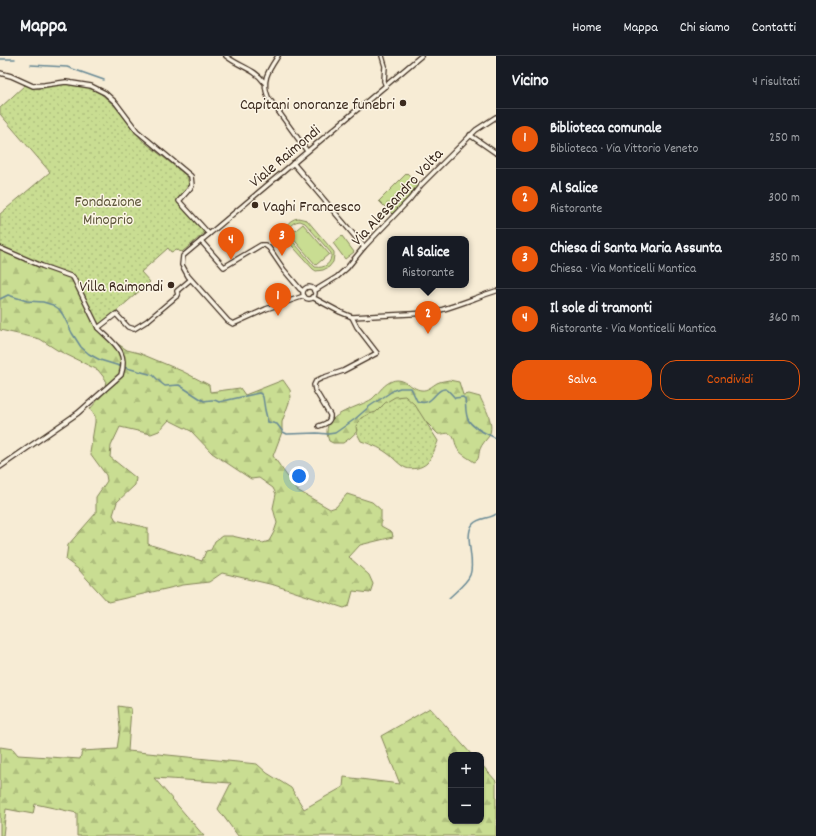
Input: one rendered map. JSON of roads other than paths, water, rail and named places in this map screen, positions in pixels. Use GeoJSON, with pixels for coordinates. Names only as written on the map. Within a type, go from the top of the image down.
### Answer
{"type":"FeatureCollection","features":[{"type":"Feature","properties":{"kind":"street"},"geometry":{"type":"LineString","coordinates":[[226,56],[232,61],[256,73],[264,82],[268,97],[307,151]]}},
{"type":"Feature","properties":{"kind":"street"},"geometry":{"type":"LineString","coordinates":[[264,82],[278,56]]}},
{"type":"Feature","properties":{"kind":"street"},"geometry":{"type":"LineString","coordinates":[[382,56],[385,66],[384,81],[386,86]]}},
{"type":"Feature","properties":{"kind":"street","name":"Viale Raimondi"},"geometry":{"type":"LineString","coordinates":[[304,296],[266,309],[233,324],[228,321],[190,280],[182,265],[183,256],[421,56]]}},
{"type":"Feature","properties":{"kind":"street"},"geometry":{"type":"LineString","coordinates":[[0,73],[11,76],[33,86],[44,86],[66,82],[91,86],[105,93],[116,102],[137,131],[191,176],[192,186],[179,201],[209,234]]}},
{"type":"Feature","properties":{"kind":"street","name":"Via Alessandro Volta"},"geometry":{"type":"LineString","coordinates":[[314,291],[337,277],[347,268],[364,247],[410,199],[421,185],[470,135],[496,117]]}},
{"type":"Feature","properties":{"kind":"street"},"geometry":{"type":"LineString","coordinates":[[470,135],[496,153]]}},
{"type":"Feature","properties":{"kind":"street"},"geometry":{"type":"LineString","coordinates":[[293,163],[364,247]]}},
{"type":"Feature","properties":{"kind":"street"},"geometry":{"type":"LineString","coordinates":[[201,241],[224,267],[257,246],[265,245],[269,248],[300,290],[303,291],[304,296],[308,299],[312,297],[352,317],[430,313],[441,311],[496,291]]}},
{"type":"Feature","properties":{"kind":"street"},"geometry":{"type":"LineString","coordinates":[[0,248],[42,266],[73,277],[98,328],[119,349],[123,360],[121,374],[78,413],[0,467]]}},
{"type":"Feature","properties":{"kind":"street"},"geometry":{"type":"LineString","coordinates":[[98,328],[116,314],[128,327],[131,329],[136,329],[178,295],[177,291],[190,280]]}},
{"type":"Feature","properties":{"kind":"street"},"geometry":{"type":"LineString","coordinates":[[303,291],[305,288],[312,288],[314,291],[312,297]]}},
{"type":"Feature","properties":{"kind":"street"},"geometry":{"type":"LineString","coordinates":[[319,426],[328,422],[330,415],[315,390],[314,385],[316,381],[343,371],[377,353],[357,327],[352,317]]}},
{"type":"Feature","properties":{"kind":"waterway"},"geometry":{"type":"LineString","coordinates":[[0,59],[15,59]]}},
{"type":"Feature","properties":{"kind":"waterway"},"geometry":{"type":"LineString","coordinates":[[31,65],[67,67],[104,80]]}},
{"type":"Feature","properties":{"kind":"waterway"},"geometry":{"type":"LineString","coordinates":[[0,299],[8,295],[27,301],[43,302],[53,305],[59,309],[81,347],[89,354],[100,360],[153,375],[165,386],[179,385],[204,401],[214,400],[219,402],[259,393],[263,397],[268,422],[277,424],[283,432],[287,434],[335,433],[370,406],[394,390],[400,388],[411,388],[417,401],[422,402],[427,402],[439,391],[445,389],[455,398],[463,397],[465,399],[467,416],[471,424],[481,431],[496,438]]}},
{"type":"Feature","properties":{"kind":"waterway"},"geometry":{"type":"LineString","coordinates":[[449,598],[464,584],[470,575],[472,563],[469,542],[470,529],[478,520],[491,517],[496,514]]}},
{"type":"Feature","properties":{"kind":"place","name":"Capitani onoranze funebri"},"geometry":{"type":"Point","coordinates":[403,103]}},
{"type":"Feature","properties":{"kind":"place","name":"Vaghi Francesco"},"geometry":{"type":"Point","coordinates":[255,205]}},
{"type":"Feature","properties":{"kind":"place","name":"Chiesa di Santa Maria Assunta"},"geometry":{"type":"Point","coordinates":[282,256]}},
{"type":"Feature","properties":{"kind":"place","name":"Il sole di tramonti"},"geometry":{"type":"Point","coordinates":[231,260]}},
{"type":"Feature","properties":{"kind":"place","name":"Villa Raimondi"},"geometry":{"type":"Point","coordinates":[171,285]}},
{"type":"Feature","properties":{"kind":"place","name":"Biblioteca comunale"},"geometry":{"type":"Point","coordinates":[278,316]}},
{"type":"Feature","properties":{"kind":"place","name":"Al Salice"},"geometry":{"type":"Point","coordinates":[428,334]}},
{"type":"Feature","properties":{"kind":"park label","name":"Fondazione Minoprio"},"geometry":{"type":"Point","coordinates":[108,209]}}]}
